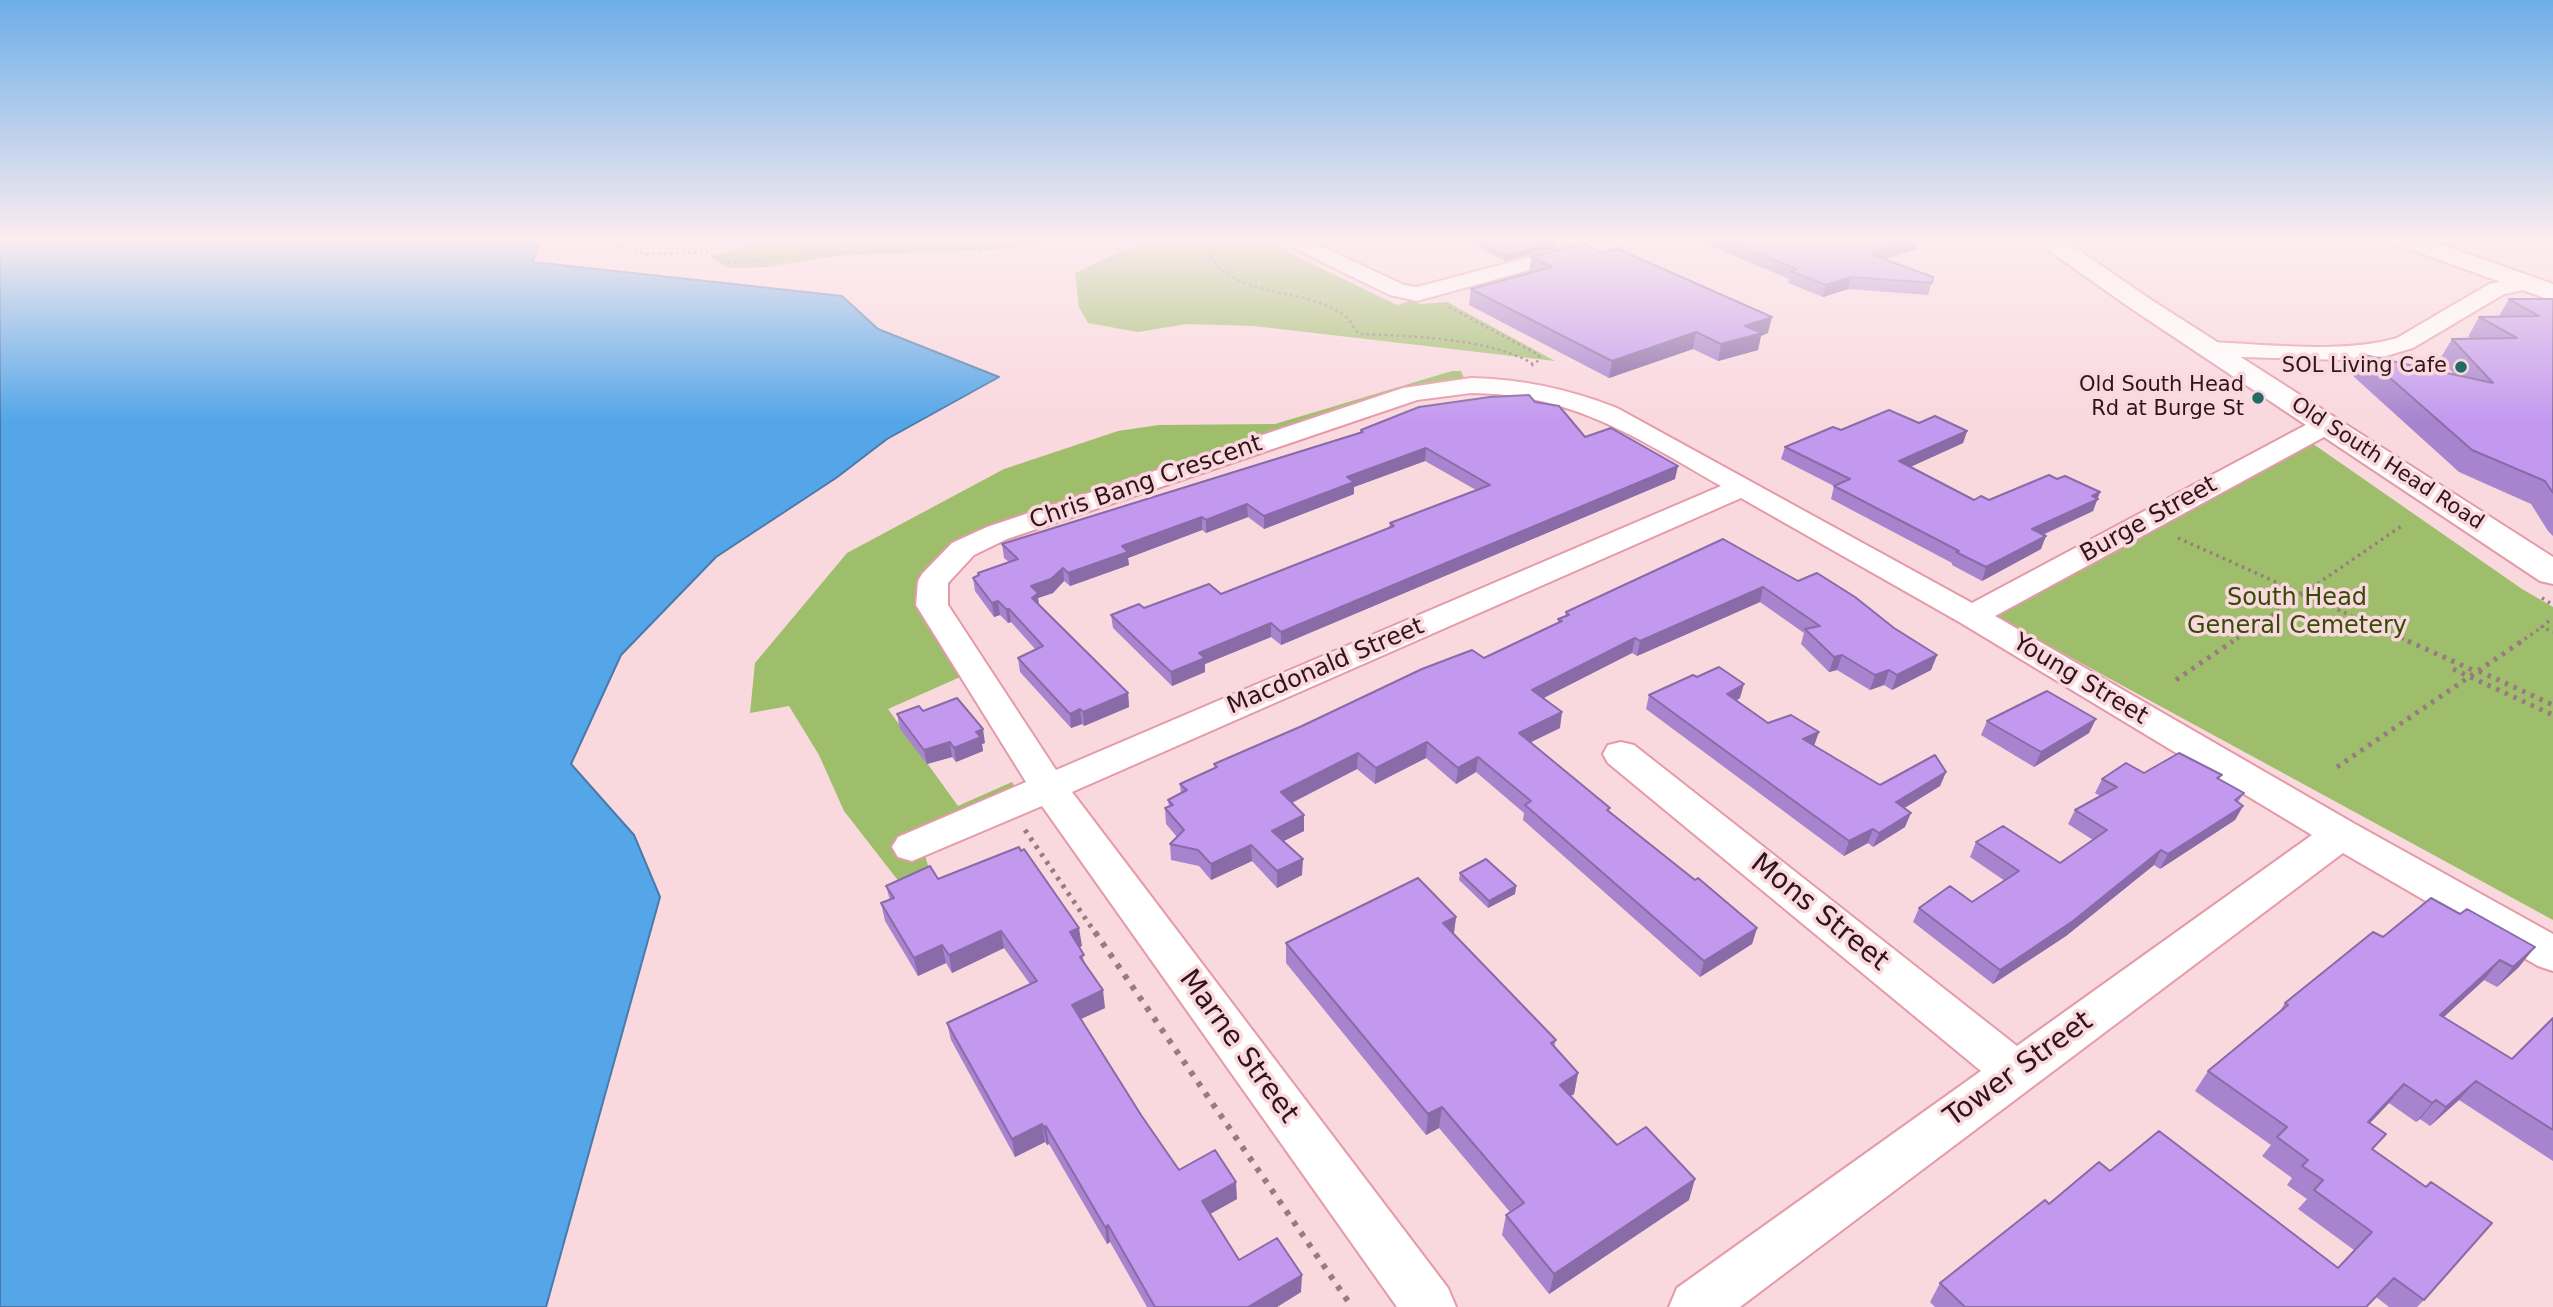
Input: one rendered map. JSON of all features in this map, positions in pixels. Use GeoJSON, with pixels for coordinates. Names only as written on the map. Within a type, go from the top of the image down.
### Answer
{"type":"FeatureCollection","features":[{"type":"Feature","properties":{"kind":"main road","name":"Old South Head Road"},"geometry":{"type":"LineString","coordinates":[[2136,299],[2553,573]]}},
{"type":"Feature","properties":{"kind":"street"},"geometry":{"type":"LineString","coordinates":[[2209,349],[2248,348],[2335,353],[2386,349],[2405,343],[2480,299]]}},
{"type":"Feature","properties":{"kind":"street","name":"Chris Bang Crescent"},"geometry":{"type":"LineString","coordinates":[[1048,787],[932,605],[933,582],[962,549],[997,533],[1412,393],[1449,386],[1516,387],[1577,400],[1604,410]]}},
{"type":"Feature","properties":{"kind":"street","name":"Young Street"},"geometry":{"type":"LineString","coordinates":[[1604,410],[1972,616],[2341,834],[2553,954]]}},
{"type":"Feature","properties":{"kind":"street","name":"Burge Street"},"geometry":{"type":"LineString","coordinates":[[1972,616],[2326,425]]}},
{"type":"Feature","properties":{"kind":"street","name":"Macdonald Street"},"geometry":{"type":"LineString","coordinates":[[912,847],[1742,487]]}},
{"type":"Feature","properties":{"kind":"street","name":"Mons Street"},"geometry":{"type":"LineString","coordinates":[[1621,754],[2016,1072]]}},
{"type":"Feature","properties":{"kind":"street","name":"Marne Street"},"geometry":{"type":"LineString","coordinates":[[1048,787],[1429,1307]]}},
{"type":"Feature","properties":{"kind":"street","name":"Tower Street"},"geometry":{"type":"LineString","coordinates":[[1696,1307],[2341,834]]}},
{"type":"Feature","properties":{"kind":"path"},"geometry":{"type":"LineString","coordinates":[[1304,299],[1323,304],[1349,319],[1355,331],[1360,334],[1419,336],[1508,352],[1533,366],[1539,360],[1539,355],[1434,299]]}},
{"type":"Feature","properties":{"kind":"path"},"geometry":{"type":"LineString","coordinates":[[2176,680],[2403,525]]}},
{"type":"Feature","properties":{"kind":"path"},"geometry":{"type":"LineString","coordinates":[[2178,538],[2553,705]]}},
{"type":"Feature","properties":{"kind":"path"},"geometry":{"type":"LineString","coordinates":[[2337,767],[2549,621]]}},
{"type":"Feature","properties":{"kind":"path"},"geometry":{"type":"LineString","coordinates":[[2542,627],[2553,632]]}},
{"type":"Feature","properties":{"kind":"path"},"geometry":{"type":"LineString","coordinates":[[2453,669],[2553,715]]}},
{"type":"Feature","properties":{"kind":"path"},"geometry":{"type":"LineString","coordinates":[[1008,805],[1352,1307]]}},
{"type":"Feature","properties":{"kind":"green space"},"geometry":{"type":"Polygon","coordinates":[[[1078,299],[1385,299],[1397,305],[1410,301],[1420,304],[1447,302],[1555,361],[1254,326],[1187,324],[1138,332],[1088,323],[1079,307],[1078,299]]]}},
{"type":"Feature","properties":{"kind":"green space"},"geometry":{"type":"Polygon","coordinates":[[[1452,371],[1461,371],[1464,378],[1438,384],[1018,527],[962,563],[937,608],[967,674],[888,709],[958,806],[1012,782],[1021,799],[922,845],[931,876],[907,892],[844,811],[819,755],[789,706],[750,713],[755,663],[847,553],[1004,469],[1118,431],[1159,425],[1275,424],[1452,371]]]}},
{"type":"Feature","properties":{"kind":"green space","name":"South Head General Cemetery"},"geometry":{"type":"Polygon","coordinates":[[[2306,439],[2522,589],[2553,607],[2553,920],[1991,614],[2306,439]]]}},
{"type":"Feature","properties":{"kind":"water"},"geometry":{"type":"Polygon","coordinates":[[[0,299],[845,299],[878,329],[999,377],[887,439],[836,478],[716,557],[621,655],[571,764],[634,835],[660,897],[546,1307],[0,1307],[0,299]]]}},
{"type":"Feature","properties":{"kind":"building"},"geometry":{"type":"Polygon","coordinates":[[[1491,299],[1731,299],[1772,317],[1745,326],[1762,333],[1721,344],[1696,332],[1612,361],[1491,299]]]}},
{"type":"Feature","properties":{"kind":"building"},"geometry":{"type":"Polygon","coordinates":[[[2509,299],[2553,299],[2553,493],[2545,481],[2472,450],[2364,355],[2493,383],[2452,339],[2517,338],[2479,317],[2539,316],[2509,299]]]}},
{"type":"Feature","properties":{"kind":"building"},"geometry":{"type":"Polygon","coordinates":[[[1529,395],[1535,402],[1559,406],[1585,437],[1611,428],[1678,466],[1281,632],[1271,623],[1199,653],[1205,658],[1171,672],[1111,615],[1139,604],[1144,608],[1209,584],[1221,594],[1394,526],[1390,523],[1490,485],[1426,448],[1347,477],[1354,482],[1264,516],[1247,504],[1206,520],[1202,517],[1122,546],[1128,552],[1068,573],[1063,568],[1051,579],[1031,586],[1038,593],[1032,598],[1128,693],[1083,712],[1080,709],[1070,714],[1018,658],[1043,646],[1009,609],[998,601],[992,603],[973,578],[979,575],[978,573],[1018,559],[1002,544],[1363,432],[1361,430],[1419,407],[1490,397],[1529,395]]]}},
{"type":"Feature","properties":{"kind":"building"},"geometry":{"type":"Polygon","coordinates":[[[1889,410],[1919,423],[1935,416],[1967,431],[1899,461],[1974,500],[1981,496],[1989,500],[2049,475],[2057,479],[2065,476],[2100,492],[2092,496],[2098,499],[2032,529],[2046,536],[1986,567],[1834,486],[1850,479],[1785,447],[1833,427],[1841,430],[1889,410]]]}},
{"type":"Feature","properties":{"kind":"building"},"geometry":{"type":"Polygon","coordinates":[[[1723,539],[1798,581],[1817,573],[1937,655],[1897,675],[1889,670],[1875,675],[1842,655],[1834,657],[1805,629],[1820,626],[1763,587],[1640,641],[1635,638],[1532,690],[1562,712],[1519,733],[1610,808],[1607,810],[1695,880],[1698,878],[1757,928],[1704,961],[1525,805],[1531,801],[1478,757],[1458,768],[1427,742],[1376,768],[1358,753],[1281,792],[1304,815],[1272,831],[1303,859],[1277,871],[1251,845],[1211,864],[1198,850],[1170,844],[1184,830],[1165,808],[1173,805],[1168,800],[1187,790],[1180,784],[1217,767],[1214,764],[1422,669],[1472,650],[1484,658],[1562,621],[1558,619],[1569,615],[1566,612],[1723,539]]]}},
{"type":"Feature","properties":{"kind":"building"},"geometry":{"type":"Polygon","coordinates":[[[1719,667],[1744,684],[1727,694],[1768,723],[1791,715],[1819,732],[1803,739],[1880,785],[1935,755],[1946,772],[1896,802],[1911,813],[1879,833],[1873,829],[1849,841],[1649,695],[1693,675],[1697,677],[1719,667]]]}},
{"type":"Feature","properties":{"kind":"building"},"geometry":{"type":"Polygon","coordinates":[[[2047,691],[2096,719],[2041,752],[1987,721],[2047,691]]]}},
{"type":"Feature","properties":{"kind":"building"},"geometry":{"type":"Polygon","coordinates":[[[957,698],[983,729],[976,732],[981,737],[954,748],[950,742],[924,750],[897,714],[919,706],[923,711],[957,698]]]}},
{"type":"Feature","properties":{"kind":"building"},"geometry":{"type":"Polygon","coordinates":[[[2179,753],[2222,775],[2217,778],[2244,793],[2235,800],[2243,806],[2168,854],[2161,850],[2073,921],[2000,970],[1919,908],[1950,886],[1972,902],[2019,871],[1976,842],[2003,826],[2060,863],[2107,830],[2075,810],[2117,787],[2102,779],[2126,763],[2144,773],[2179,753]]]}},
{"type":"Feature","properties":{"kind":"building"},"geometry":{"type":"Polygon","coordinates":[[[1019,847],[1021,851],[1024,849],[1079,928],[1070,932],[1084,955],[1080,957],[1103,990],[1072,1005],[1141,1115],[1179,1170],[1215,1150],[1236,1182],[1202,1201],[1239,1260],[1277,1238],[1302,1275],[1248,1307],[1155,1307],[1046,1126],[1043,1127],[1042,1124],[1012,1139],[947,1023],[1037,981],[1001,931],[949,955],[942,945],[914,958],[881,903],[894,898],[886,886],[930,866],[938,879],[1019,847]]]}},
{"type":"Feature","properties":{"kind":"building"},"geometry":{"type":"Polygon","coordinates":[[[1486,859],[1516,886],[1489,901],[1460,873],[1486,859]]]}},
{"type":"Feature","properties":{"kind":"building"},"geometry":{"type":"Polygon","coordinates":[[[1418,878],[1456,917],[1443,923],[1556,1040],[1551,1043],[1578,1073],[1560,1085],[1617,1145],[1646,1127],[1695,1179],[1554,1274],[1506,1215],[1524,1203],[1442,1107],[1428,1114],[1286,943],[1418,878]]]}},
{"type":"Feature","properties":{"kind":"building"},"geometry":{"type":"Polygon","coordinates":[[[2431,898],[2460,914],[2467,909],[2535,947],[2513,967],[2500,960],[2440,1015],[2512,1059],[2553,1018],[2553,1130],[2476,1081],[2446,1107],[2436,1100],[2432,1103],[2404,1084],[2368,1122],[2386,1134],[2372,1149],[2426,1187],[2431,1182],[2492,1223],[2424,1300],[2394,1278],[2366,1307],[1965,1307],[1940,1283],[2045,1200],[2049,1204],[2099,1162],[2110,1171],[2159,1131],[2338,1268],[2372,1232],[2314,1190],[2323,1180],[2302,1166],[2308,1160],[2277,1137],[2287,1127],[2208,1071],[2288,1005],[2285,1003],[2373,932],[2383,937],[2431,898]]]}},
{"type":"Feature","properties":{"kind":"place","name":"SOL Living Cafe"},"geometry":{"type":"Point","coordinates":[2461,367]}},
{"type":"Feature","properties":{"kind":"place","name":"Old South Head Rd at Burge St"},"geometry":{"type":"Point","coordinates":[2258,398]}}]}
